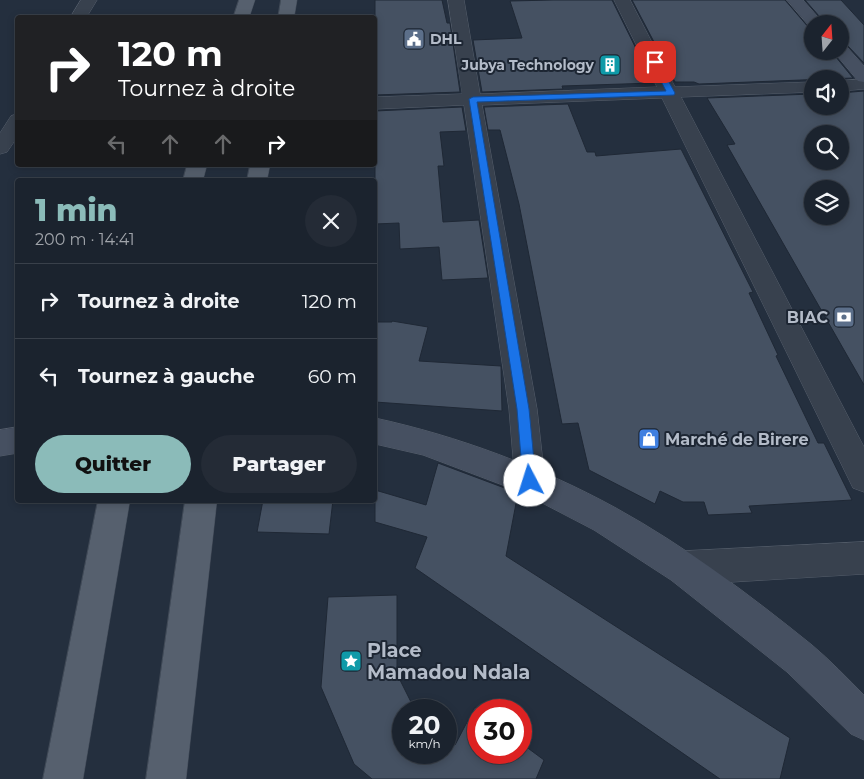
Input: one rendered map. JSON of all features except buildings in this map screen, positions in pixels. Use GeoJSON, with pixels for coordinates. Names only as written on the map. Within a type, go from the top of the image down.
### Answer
{"type":"FeatureCollection","features":[{"type":"Feature","properties":{"kind":"main road"},"geometry":{"type":"LineString","coordinates":[[242,15],[247,0]]}},
{"type":"Feature","properties":{"kind":"main road"},"geometry":{"type":"LineString","coordinates":[[286,15],[289,0]]}},
{"type":"Feature","properties":{"kind":"main road"},"geometry":{"type":"LineString","coordinates":[[63,779],[113,503]]}},
{"type":"Feature","properties":{"kind":"main road"},"geometry":{"type":"LineString","coordinates":[[166,779],[201,503]]}},
{"type":"Feature","properties":{"kind":"street"},"geometry":{"type":"LineString","coordinates":[[80,15],[89,0]]}},
{"type":"Feature","properties":{"kind":"street"},"geometry":{"type":"LineString","coordinates":[[456,0],[523,409],[530,481]]}},
{"type":"Feature","properties":{"kind":"street"},"geometry":{"type":"LineString","coordinates":[[622,0],[671,93],[864,478]]}},
{"type":"Feature","properties":{"kind":"street"},"geometry":{"type":"LineString","coordinates":[[795,0],[808,15]]}},
{"type":"Feature","properties":{"kind":"street"},"geometry":{"type":"LineString","coordinates":[[849,60],[864,77]]}},
{"type":"Feature","properties":{"kind":"street"},"geometry":{"type":"LineString","coordinates":[[849,85],[864,84]]}},
{"type":"Feature","properties":{"kind":"street"},"geometry":{"type":"LineString","coordinates":[[377,103],[804,87]]}},
{"type":"Feature","properties":{"kind":"street"},"geometry":{"type":"LineString","coordinates":[[0,117],[15,115]]}},
{"type":"Feature","properties":{"kind":"street"},"geometry":{"type":"LineString","coordinates":[[0,148],[15,125]]}},
{"type":"Feature","properties":{"kind":"street"},"geometry":{"type":"LineString","coordinates":[[377,431],[423,442],[530,481],[605,519],[683,568],[800,659],[864,721]]}},
{"type":"Feature","properties":{"kind":"street"},"geometry":{"type":"LineString","coordinates":[[0,443],[15,440]]}},
{"type":"Feature","properties":{"kind":"street"},"geometry":{"type":"LineString","coordinates":[[683,568],[864,558]]}},
{"type":"Feature","properties":{"kind":"place","name":"DHL"},"geometry":{"type":"Point","coordinates":[414,39]}},
{"type":"Feature","properties":{"kind":"place","name":"Jubya Technology"},"geometry":{"type":"Point","coordinates":[610,65]}},
{"type":"Feature","properties":{"kind":"place","name":"BIAC"},"geometry":{"type":"Point","coordinates":[844,317]}},
{"type":"Feature","properties":{"kind":"place","name":"Marché de Birere"},"geometry":{"type":"Point","coordinates":[649,439]}},
{"type":"Feature","properties":{"kind":"place","name":"Place Mamadou Ndala"},"geometry":{"type":"Point","coordinates":[351,661]}},
{"type":"Feature","properties":{"kind":"route"},"geometry":{"type":"LineString","coordinates":[[530,481],[523,409],[473,99],[671,93],[655,62]]}}]}
